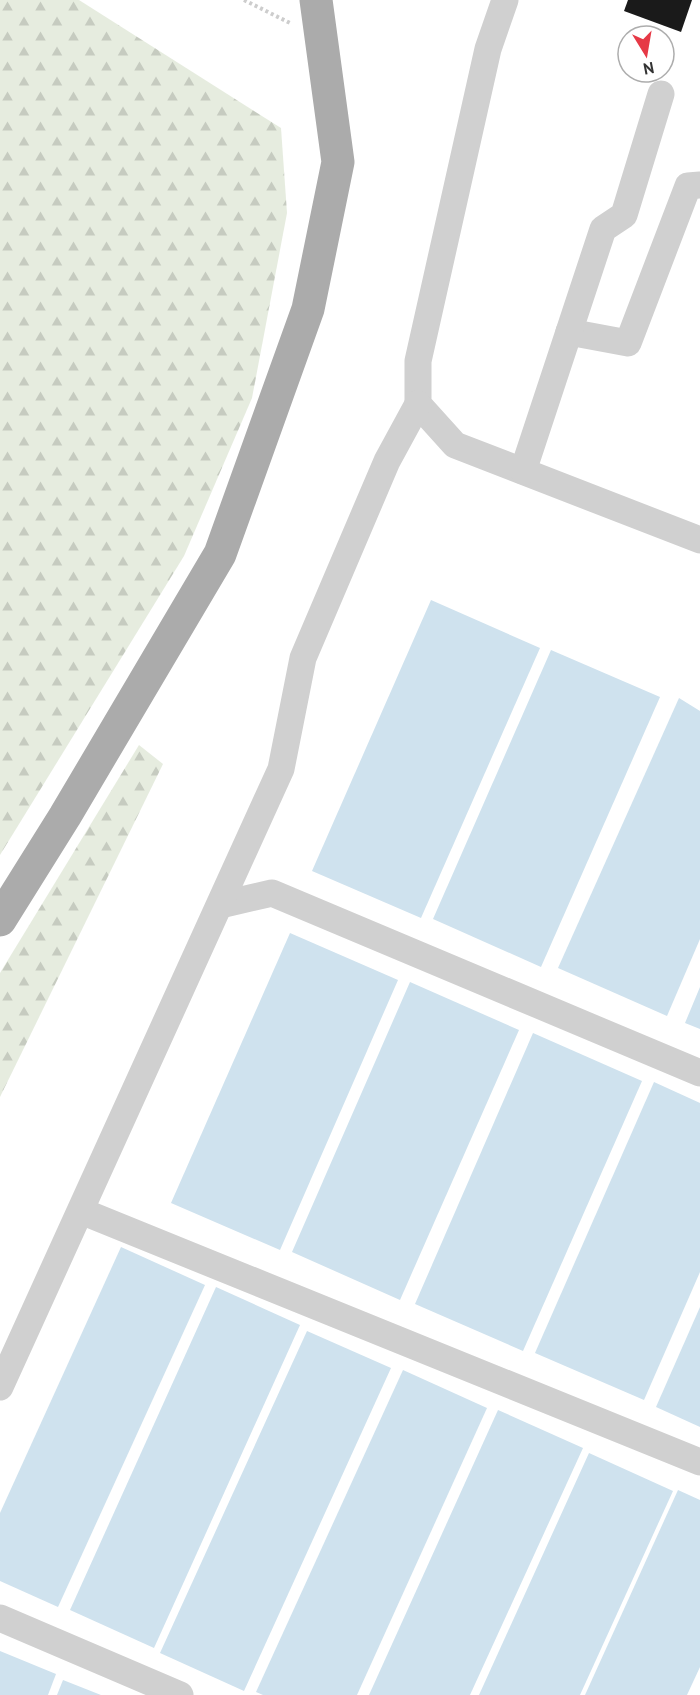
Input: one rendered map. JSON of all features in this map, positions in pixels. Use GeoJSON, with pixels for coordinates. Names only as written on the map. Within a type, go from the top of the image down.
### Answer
{"type":"FeatureCollection","features":[{"type":"Feature","properties":{"kind":"main road"},"geometry":{"type":"LineString","coordinates":[[0,920],[95,766],[224,543],[308,309],[338,162],[316,0]]}},
{"type":"Feature","properties":{"kind":"lane"},"geometry":{"type":"LineString","coordinates":[[0,1387],[281,769],[303,658],[387,461],[418,404],[418,361],[488,49],[505,0]]}},
{"type":"Feature","properties":{"kind":"lane"},"geometry":{"type":"LineString","coordinates":[[523,471],[603,229],[624,215],[662,94]]}},
{"type":"Feature","properties":{"kind":"lane"},"geometry":{"type":"LineString","coordinates":[[569,332],[628,343],[688,186],[700,185]]}},
{"type":"Feature","properties":{"kind":"lane"},"geometry":{"type":"LineString","coordinates":[[418,404],[455,445],[700,540]]}},
{"type":"Feature","properties":{"kind":"lane"},"geometry":{"type":"LineString","coordinates":[[220,905],[272,893],[700,1073]]}},
{"type":"Feature","properties":{"kind":"lane"},"geometry":{"type":"LineString","coordinates":[[81,1211],[700,1462]]}},
{"type":"Feature","properties":{"kind":"lane"},"geometry":{"type":"LineString","coordinates":[[0,1618],[180,1695]]}},
{"type":"Feature","properties":{"kind":"path"},"geometry":{"type":"LineString","coordinates":[[244,0],[321,37]]}},
{"type":"Feature","properties":{"kind":"green space"},"geometry":{"type":"Polygon","coordinates":[[[0,0],[79,0],[281,128],[287,213],[252,398],[184,556],[0,855],[0,0]]]}},
{"type":"Feature","properties":{"kind":"green space"},"geometry":{"type":"Polygon","coordinates":[[[139,745],[163,764],[0,1097],[0,973],[139,745]]]}},
{"type":"Feature","properties":{"kind":"water"},"geometry":{"type":"Polygon","coordinates":[[[431,600],[540,648],[421,918],[312,871],[431,600]]]}},
{"type":"Feature","properties":{"kind":"water"},"geometry":{"type":"Polygon","coordinates":[[[551,650],[660,697],[541,967],[433,919],[551,650]]]}},
{"type":"Feature","properties":{"kind":"water"},"geometry":{"type":"Polygon","coordinates":[[[679,698],[700,711],[700,939],[667,1016],[558,968],[679,698]]]}},
{"type":"Feature","properties":{"kind":"water"},"geometry":{"type":"Polygon","coordinates":[[[290,933],[398,980],[280,1250],[171,1203],[290,933]]]}},
{"type":"Feature","properties":{"kind":"water"},"geometry":{"type":"Polygon","coordinates":[[[410,982],[519,1030],[400,1300],[292,1252],[410,982]]]}},
{"type":"Feature","properties":{"kind":"water"},"geometry":{"type":"Polygon","coordinates":[[[700,987],[700,1029],[685,1023],[700,987]]]}},
{"type":"Feature","properties":{"kind":"water"},"geometry":{"type":"Polygon","coordinates":[[[533,1033],[642,1081],[523,1351],[415,1304],[533,1033]]]}},
{"type":"Feature","properties":{"kind":"water"},"geometry":{"type":"Polygon","coordinates":[[[654,1082],[700,1103],[700,1272],[644,1400],[535,1353],[654,1082]]]}},
{"type":"Feature","properties":{"kind":"water"},"geometry":{"type":"Polygon","coordinates":[[[121,1247],[205,1285],[58,1607],[0,1581],[0,1513],[121,1247]]]}},
{"type":"Feature","properties":{"kind":"water"},"geometry":{"type":"Polygon","coordinates":[[[216,1287],[300,1325],[154,1648],[70,1610],[216,1287]]]}},
{"type":"Feature","properties":{"kind":"water"},"geometry":{"type":"Polygon","coordinates":[[[700,1307],[700,1427],[656,1407],[700,1307]]]}},
{"type":"Feature","properties":{"kind":"water"},"geometry":{"type":"Polygon","coordinates":[[[307,1331],[391,1368],[244,1691],[160,1653],[307,1331]]]}},
{"type":"Feature","properties":{"kind":"water"},"geometry":{"type":"Polygon","coordinates":[[[403,1370],[487,1408],[357,1695],[263,1695],[256,1692],[403,1370]]]}},
{"type":"Feature","properties":{"kind":"water"},"geometry":{"type":"Polygon","coordinates":[[[498,1410],[583,1448],[470,1695],[369,1695],[498,1410]]]}},
{"type":"Feature","properties":{"kind":"water"},"geometry":{"type":"Polygon","coordinates":[[[589,1453],[673,1491],[580,1695],[479,1695],[589,1453]]]}},
{"type":"Feature","properties":{"kind":"water"},"geometry":{"type":"Polygon","coordinates":[[[678,1490],[700,1500],[700,1667],[687,1695],[585,1695],[678,1490]]]}},
{"type":"Feature","properties":{"kind":"water"},"geometry":{"type":"Polygon","coordinates":[[[0,1651],[56,1674],[48,1695],[0,1695],[0,1651]]]}},
{"type":"Feature","properties":{"kind":"water"},"geometry":{"type":"Polygon","coordinates":[[[63,1680],[101,1695],[57,1695],[63,1680]]]}},
{"type":"Feature","properties":{"kind":"building"},"geometry":{"type":"Polygon","coordinates":[[[628,0],[692,0],[681,32],[676,30],[676,24],[659,24],[624,11],[628,0]]]}}]}
